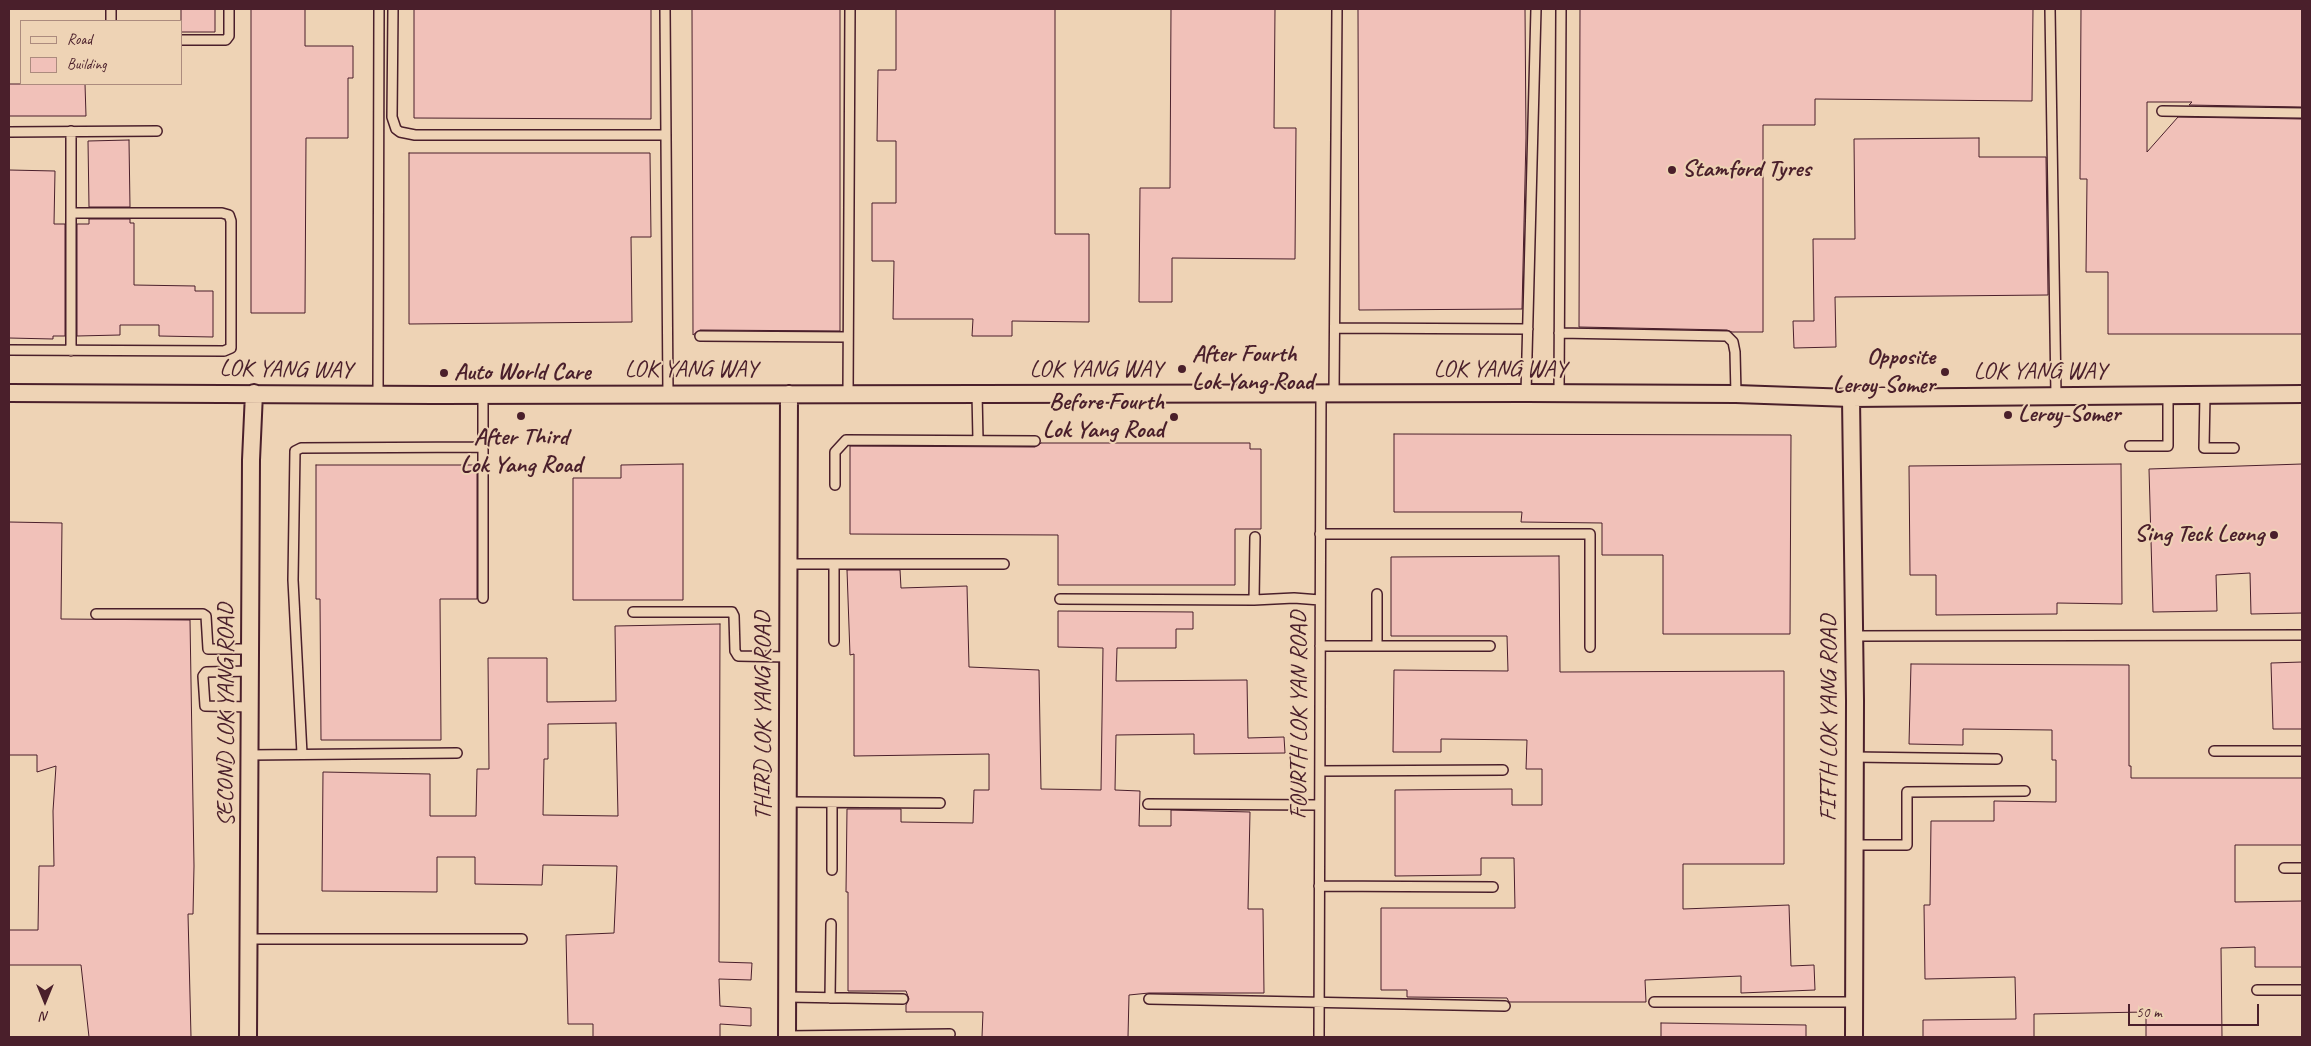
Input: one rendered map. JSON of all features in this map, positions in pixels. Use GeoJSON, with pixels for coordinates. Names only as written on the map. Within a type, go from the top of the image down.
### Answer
{"type":"FeatureCollection","features":[{"type":"Feature","properties":{"kind":"street","name":"LOK YANG WAY"},"geometry":{"type":"LineString","coordinates":[[9,393],[1526,393],[1736,394],[1851,398],[2302,394]]}},
{"type":"Feature","properties":{"kind":"street","name":"SECOND LOK YANG ROAD"},"geometry":{"type":"LineString","coordinates":[[248,1037],[251,460],[254,393]]}},
{"type":"Feature","properties":{"kind":"street","name":"THIRD LOK YANG ROAD"},"geometry":{"type":"LineString","coordinates":[[787,1036],[789,394]]}},
{"type":"Feature","properties":{"kind":"street","name":"FIFTH LOK YANG ROAD"},"geometry":{"type":"LineString","coordinates":[[1851,398],[1854,636],[1854,1037]]}},
{"type":"Feature","properties":{"kind":"lane"},"geometry":{"type":"LineString","coordinates":[[182,40],[224,40],[228,38],[229,9]]}},
{"type":"Feature","properties":{"kind":"lane"},"geometry":{"type":"LineString","coordinates":[[378,394],[379,9]]}},
{"type":"Feature","properties":{"kind":"lane"},"geometry":{"type":"LineString","coordinates":[[393,9],[392,117],[396,129],[400,132],[415,135],[666,135]]}},
{"type":"Feature","properties":{"kind":"lane"},"geometry":{"type":"LineString","coordinates":[[665,9],[668,394]]}},
{"type":"Feature","properties":{"kind":"lane"},"geometry":{"type":"LineString","coordinates":[[848,394],[850,9]]}},
{"type":"Feature","properties":{"kind":"lane","name":"FOURTH LOK YAN ROAD"},"geometry":{"type":"LineString","coordinates":[[1319,1037],[1320,534],[1328,393],[1335,328],[1336,9]]}},
{"type":"Feature","properties":{"kind":"lane"},"geometry":{"type":"LineString","coordinates":[[1526,393],[1536,9]]}},
{"type":"Feature","properties":{"kind":"lane"},"geometry":{"type":"LineString","coordinates":[[1559,394],[1561,9]]}},
{"type":"Feature","properties":{"kind":"lane"},"geometry":{"type":"LineString","coordinates":[[2050,9],[2056,395]]}},
{"type":"Feature","properties":{"kind":"lane"},"geometry":{"type":"LineString","coordinates":[[2162,112],[2302,113]]}},
{"type":"Feature","properties":{"kind":"lane"},"geometry":{"type":"LineString","coordinates":[[71,131],[71,351]]}},
{"type":"Feature","properties":{"kind":"lane"},"geometry":{"type":"LineString","coordinates":[[9,132],[157,131]]}},
{"type":"Feature","properties":{"kind":"lane"},"geometry":{"type":"LineString","coordinates":[[9,350],[224,351],[229,350],[232,344],[232,221],[229,215],[222,213],[71,213]]}},
{"type":"Feature","properties":{"kind":"lane"},"geometry":{"type":"LineString","coordinates":[[1335,328],[1528,329]]}},
{"type":"Feature","properties":{"kind":"lane"},"geometry":{"type":"LineString","coordinates":[[1559,333],[1727,336],[1733,342],[1735,352],[1736,394]]}},
{"type":"Feature","properties":{"kind":"lane"},"geometry":{"type":"LineString","coordinates":[[700,336],[848,337]]}},
{"type":"Feature","properties":{"kind":"lane"},"geometry":{"type":"LineString","coordinates":[[483,394],[483,598]]}},
{"type":"Feature","properties":{"kind":"lane"},"geometry":{"type":"LineString","coordinates":[[977,394],[978,440]]}},
{"type":"Feature","properties":{"kind":"lane"},"geometry":{"type":"LineString","coordinates":[[2130,446],[2168,446],[2168,395]]}},
{"type":"Feature","properties":{"kind":"lane"},"geometry":{"type":"LineString","coordinates":[[2205,395],[2204,448],[2234,448]]}},
{"type":"Feature","properties":{"kind":"lane"},"geometry":{"type":"LineString","coordinates":[[835,485],[835,452],[843,441],[1035,440]]}},
{"type":"Feature","properties":{"kind":"lane"},"geometry":{"type":"LineString","coordinates":[[302,754],[293,580],[295,451],[301,448],[483,447]]}},
{"type":"Feature","properties":{"kind":"lane"},"geometry":{"type":"LineString","coordinates":[[1320,534],[1590,534],[1590,647]]}},
{"type":"Feature","properties":{"kind":"lane"},"geometry":{"type":"LineString","coordinates":[[1254,600],[1255,537]]}},
{"type":"Feature","properties":{"kind":"lane"},"geometry":{"type":"LineString","coordinates":[[788,564],[1004,564]]}},
{"type":"Feature","properties":{"kind":"lane"},"geometry":{"type":"LineString","coordinates":[[834,564],[834,641]]}},
{"type":"Feature","properties":{"kind":"lane"},"geometry":{"type":"LineString","coordinates":[[1377,594],[1377,646]]}},
{"type":"Feature","properties":{"kind":"lane"},"geometry":{"type":"LineString","coordinates":[[1060,599],[1254,600],[1294,598],[1320,600]]}},
{"type":"Feature","properties":{"kind":"lane"},"geometry":{"type":"LineString","coordinates":[[633,612],[732,612],[734,616],[735,651],[738,656],[787,657]]}},
{"type":"Feature","properties":{"kind":"lane"},"geometry":{"type":"LineString","coordinates":[[96,614],[203,614],[206,616],[208,649],[251,649]]}},
{"type":"Feature","properties":{"kind":"lane"},"geometry":{"type":"LineString","coordinates":[[1854,636],[2302,635]]}},
{"type":"Feature","properties":{"kind":"lane"},"geometry":{"type":"LineString","coordinates":[[1320,646],[1490,646]]}},
{"type":"Feature","properties":{"kind":"lane"},"geometry":{"type":"LineString","coordinates":[[251,671],[206,672],[203,676],[205,706],[251,707]]}},
{"type":"Feature","properties":{"kind":"lane"},"geometry":{"type":"LineString","coordinates":[[2214,751],[2302,751]]}},
{"type":"Feature","properties":{"kind":"lane"},"geometry":{"type":"LineString","coordinates":[[250,755],[456,753]]}},
{"type":"Feature","properties":{"kind":"lane"},"geometry":{"type":"LineString","coordinates":[[1854,757],[1997,759]]}},
{"type":"Feature","properties":{"kind":"lane"},"geometry":{"type":"LineString","coordinates":[[1320,771],[1503,770]]}},
{"type":"Feature","properties":{"kind":"lane"},"geometry":{"type":"LineString","coordinates":[[1854,845],[1907,845],[1907,792],[2025,791]]}},
{"type":"Feature","properties":{"kind":"lane"},"geometry":{"type":"LineString","coordinates":[[789,802],[940,802]]}},
{"type":"Feature","properties":{"kind":"lane"},"geometry":{"type":"LineString","coordinates":[[832,802],[832,870]]}},
{"type":"Feature","properties":{"kind":"lane"},"geometry":{"type":"LineString","coordinates":[[1148,804],[1320,804]]}},
{"type":"Feature","properties":{"kind":"lane"},"geometry":{"type":"LineString","coordinates":[[2284,868],[2302,868]]}},
{"type":"Feature","properties":{"kind":"lane"},"geometry":{"type":"LineString","coordinates":[[1319,886],[1493,888]]}},
{"type":"Feature","properties":{"kind":"lane"},"geometry":{"type":"LineString","coordinates":[[830,998],[831,924]]}},
{"type":"Feature","properties":{"kind":"lane"},"geometry":{"type":"LineString","coordinates":[[249,939],[522,940]]}},
{"type":"Feature","properties":{"kind":"lane"},"geometry":{"type":"LineString","coordinates":[[2258,990],[2302,990]]}},
{"type":"Feature","properties":{"kind":"lane"},"geometry":{"type":"LineString","coordinates":[[787,997],[903,999]]}},
{"type":"Feature","properties":{"kind":"lane"},"geometry":{"type":"LineString","coordinates":[[1148,999],[1505,1006]]}},
{"type":"Feature","properties":{"kind":"lane"},"geometry":{"type":"LineString","coordinates":[[1654,1002],[1854,1002]]}},
{"type":"Feature","properties":{"kind":"lane"},"geometry":{"type":"LineString","coordinates":[[787,1036],[950,1034]]}},
{"type":"Feature","properties":{"kind":"building"},"geometry":{"type":"Polygon","coordinates":[[[181,9],[215,9],[215,32],[182,32],[181,9]]]}},
{"type":"Feature","properties":{"kind":"building"},"geometry":{"type":"Polygon","coordinates":[[[251,9],[305,9],[305,46],[353,46],[353,78],[348,78],[348,138],[306,138],[305,313],[251,313],[251,9]]]}},
{"type":"Feature","properties":{"kind":"building"},"geometry":{"type":"Polygon","coordinates":[[[414,9],[651,9],[651,119],[414,118],[414,9]]]}},
{"type":"Feature","properties":{"kind":"building"},"geometry":{"type":"Polygon","coordinates":[[[692,9],[840,9],[840,331],[700,330],[693,335],[692,9]]]}},
{"type":"Feature","properties":{"kind":"building"},"geometry":{"type":"Polygon","coordinates":[[[896,9],[1055,9],[1055,234],[1089,234],[1089,322],[1012,321],[1012,336],[972,336],[973,319],[893,319],[894,261],[872,261],[872,203],[896,203],[896,141],[877,141],[878,70],[896,70],[896,9]]]}},
{"type":"Feature","properties":{"kind":"building"},"geometry":{"type":"Polygon","coordinates":[[[1171,9],[1275,9],[1274,128],[1296,128],[1295,259],[1172,258],[1172,302],[1139,302],[1140,188],[1170,188],[1171,9]]]}},
{"type":"Feature","properties":{"kind":"building"},"geometry":{"type":"Polygon","coordinates":[[[1358,9],[1525,9],[1526,137],[1522,309],[1359,310],[1358,9]]]}},
{"type":"Feature","properties":{"kind":"building","name":"Stamford Tyres"},"geometry":{"type":"Polygon","coordinates":[[[1580,9],[2033,9],[2032,101],[1815,99],[1815,125],[1763,125],[1763,332],[1579,327],[1580,9]]]}},
{"type":"Feature","properties":{"kind":"building"},"geometry":{"type":"Polygon","coordinates":[[[2081,9],[2302,9],[2302,107],[2189,105],[2192,102],[2147,102],[2147,152],[2178,117],[2302,119],[2302,334],[2108,334],[2108,272],[2086,272],[2087,179],[2080,179],[2081,9]]]}},
{"type":"Feature","properties":{"kind":"building"},"geometry":{"type":"Polygon","coordinates":[[[9,84],[85,85],[86,116],[9,116],[9,84]]]}},
{"type":"Feature","properties":{"kind":"building"},"geometry":{"type":"Polygon","coordinates":[[[1979,138],[1979,157],[2046,157],[2048,295],[1835,297],[1836,347],[1794,348],[1793,321],[1814,321],[1813,239],[1855,239],[1854,139],[1979,138]]]}},
{"type":"Feature","properties":{"kind":"building"},"geometry":{"type":"Polygon","coordinates":[[[129,140],[130,207],[89,207],[88,141],[129,140]]]}},
{"type":"Feature","properties":{"kind":"building"},"geometry":{"type":"Polygon","coordinates":[[[409,153],[650,153],[651,237],[631,237],[632,322],[409,324],[409,153]]]}},
{"type":"Feature","properties":{"kind":"building"},"geometry":{"type":"Polygon","coordinates":[[[9,170],[55,171],[54,224],[65,224],[65,336],[53,336],[53,339],[9,338],[9,170]]]}},
{"type":"Feature","properties":{"kind":"building"},"geometry":{"type":"Polygon","coordinates":[[[89,219],[130,219],[130,223],[134,223],[134,285],[195,286],[195,291],[213,291],[213,337],[159,336],[159,325],[120,325],[120,335],[77,336],[77,224],[89,224],[89,219]]]}},
{"type":"Feature","properties":{"kind":"building"},"geometry":{"type":"Polygon","coordinates":[[[1394,434],[1791,435],[1790,634],[1663,634],[1663,555],[1602,555],[1602,523],[1521,522],[1522,512],[1394,512],[1394,434]]]}},
{"type":"Feature","properties":{"kind":"building"},"geometry":{"type":"Polygon","coordinates":[[[1041,443],[1250,443],[1250,449],[1261,449],[1261,529],[1235,529],[1235,585],[1058,585],[1058,535],[850,534],[850,446],[1035,447],[1041,443]]]}},
{"type":"Feature","properties":{"kind":"building"},"geometry":{"type":"Polygon","coordinates":[[[683,464],[683,600],[573,600],[573,478],[621,478],[621,465],[683,464]]]}},
{"type":"Feature","properties":{"kind":"building"},"geometry":{"type":"Polygon","coordinates":[[[2121,464],[2122,604],[2057,603],[2057,614],[1936,615],[1936,575],[1910,575],[1909,466],[2121,464]]]}},
{"type":"Feature","properties":{"kind":"building"},"geometry":{"type":"Polygon","coordinates":[[[2302,464],[2302,613],[2251,614],[2250,573],[2216,575],[2217,611],[2153,612],[2149,469],[2302,464]]]}},
{"type":"Feature","properties":{"kind":"building"},"geometry":{"type":"Polygon","coordinates":[[[316,465],[477,465],[477,599],[440,599],[441,740],[321,740],[320,599],[316,599],[316,465]]]}},
{"type":"Feature","properties":{"kind":"building"},"geometry":{"type":"Polygon","coordinates":[[[9,522],[62,523],[61,619],[190,620],[194,866],[193,914],[188,914],[191,1037],[89,1037],[81,965],[9,965],[9,930],[38,930],[39,866],[54,866],[53,811],[56,766],[37,772],[37,755],[9,755],[9,522]]]}},
{"type":"Feature","properties":{"kind":"building"},"geometry":{"type":"Polygon","coordinates":[[[1559,556],[1560,672],[1784,671],[1784,864],[1683,864],[1683,909],[1789,905],[1791,966],[1814,965],[1815,990],[1741,993],[1741,976],[1645,980],[1646,1002],[1509,1002],[1507,998],[1407,997],[1407,990],[1381,990],[1381,908],[1515,908],[1514,858],[1481,858],[1481,875],[1395,876],[1395,790],[1512,789],[1512,805],[1542,805],[1542,769],[1526,769],[1527,740],[1441,739],[1441,752],[1393,752],[1394,670],[1508,671],[1507,636],[1391,636],[1391,557],[1559,556]]]}},
{"type":"Feature","properties":{"kind":"building"},"geometry":{"type":"Polygon","coordinates":[[[847,570],[900,570],[901,588],[967,586],[969,667],[1039,670],[1041,789],[1101,790],[1103,648],[1058,647],[1058,611],[1193,612],[1193,629],[1176,629],[1176,648],[1117,648],[1116,681],[1247,680],[1248,738],[1284,737],[1285,753],[1194,754],[1194,734],[1116,735],[1115,790],[1140,791],[1139,826],[1171,826],[1171,810],[1250,812],[1248,909],[1263,909],[1264,993],[1149,993],[1129,995],[1128,1037],[982,1037],[983,1012],[906,1012],[906,1005],[909,999],[906,991],[848,991],[847,809],[901,809],[901,822],[973,823],[974,790],[989,790],[989,754],[854,756],[854,654],[850,655],[847,570]]]}},
{"type":"Feature","properties":{"kind":"building"},"geometry":{"type":"Polygon","coordinates":[[[720,624],[719,962],[752,963],[751,980],[719,979],[720,1006],[751,1008],[751,1026],[720,1024],[720,1037],[593,1037],[593,1024],[568,1024],[566,935],[614,933],[617,866],[543,865],[542,885],[475,884],[475,857],[437,857],[437,892],[322,891],[323,772],[430,774],[430,816],[476,816],[477,769],[489,769],[488,658],[547,658],[547,702],[616,701],[615,626],[720,624]],[[616,723],[548,724],[548,759],[544,759],[543,815],[618,816],[616,723]]]}},
{"type":"Feature","properties":{"kind":"building"},"geometry":{"type":"Polygon","coordinates":[[[2302,662],[2302,729],[2273,729],[2271,663],[2302,662]]]}},
{"type":"Feature","properties":{"kind":"building"},"geometry":{"type":"Polygon","coordinates":[[[1911,664],[2129,665],[2129,766],[2131,766],[2131,778],[2302,778],[2302,845],[2235,845],[2235,902],[2302,901],[2302,967],[2255,967],[2255,947],[2221,948],[2222,1037],[2146,1037],[2146,1012],[2034,1014],[2034,1037],[1923,1037],[1923,1020],[2016,1019],[2015,977],[1925,979],[1924,905],[1930,905],[1931,821],[1994,821],[1994,801],[2056,802],[2056,760],[2052,760],[2052,730],[1963,729],[1963,745],[1909,744],[1911,664]]]}},
{"type":"Feature","properties":{"kind":"building"},"geometry":{"type":"Polygon","coordinates":[[[1661,1023],[1806,1025],[1806,1037],[1661,1037],[1661,1023]]]}},
{"type":"Feature","properties":{"kind":"place","name":"Stamford Tyres"},"geometry":{"type":"Point","coordinates":[1672,170]}},
{"type":"Feature","properties":{"kind":"place","name":"After Fourth Lok Yang Road"},"geometry":{"type":"Point","coordinates":[1182,369]}},
{"type":"Feature","properties":{"kind":"place","name":"Opposite Leroy-Somer"},"geometry":{"type":"Point","coordinates":[1945,372]}},
{"type":"Feature","properties":{"kind":"place","name":"Auto World Care"},"geometry":{"type":"Point","coordinates":[444,373]}},
{"type":"Feature","properties":{"kind":"place","name":"Leroy-Somer"},"geometry":{"type":"Point","coordinates":[2008,415]}},
{"type":"Feature","properties":{"kind":"place","name":"After Third Lok Yang Road"},"geometry":{"type":"Point","coordinates":[521,416]}},
{"type":"Feature","properties":{"kind":"place","name":"Before Fourth Lok Yang Road"},"geometry":{"type":"Point","coordinates":[1174,417]}},
{"type":"Feature","properties":{"kind":"place","name":"Sing Teck Leong"},"geometry":{"type":"Point","coordinates":[2274,535]}}]}
